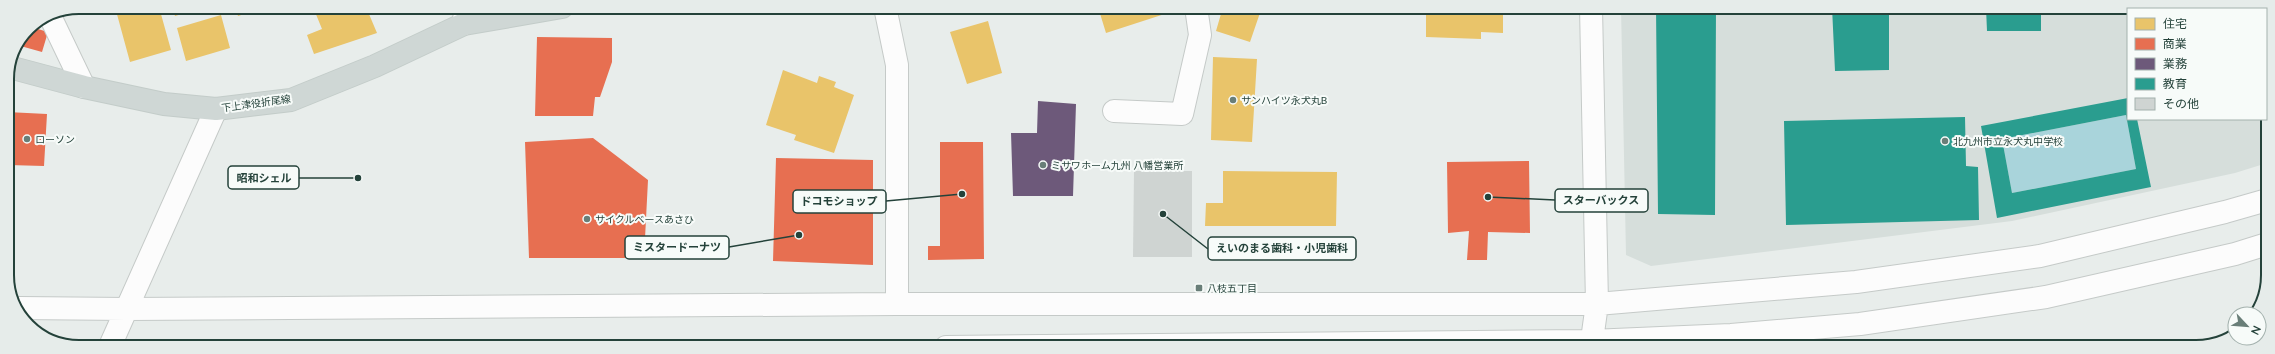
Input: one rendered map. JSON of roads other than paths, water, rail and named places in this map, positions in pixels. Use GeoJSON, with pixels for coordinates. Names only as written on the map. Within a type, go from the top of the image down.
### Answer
{"type":"FeatureCollection","features":[{"type":"Feature","properties":{"kind":"main road","name":"下上津役折尾線"},"geometry":{"type":"LineString","coordinates":[[15,69],[84,87],[164,104],[216,108],[291,100],[375,66],[464,16],[486,14]]}},
{"type":"Feature","properties":{"kind":"street"},"geometry":{"type":"LineString","coordinates":[[886,14],[896,65],[897,304]]}},
{"type":"Feature","properties":{"kind":"street"},"geometry":{"type":"LineString","coordinates":[[1114,111],[1182,114],[1200,35],[1197,14]]}},
{"type":"Feature","properties":{"kind":"street"},"geometry":{"type":"LineString","coordinates":[[1591,14],[1597,304],[1592,340]]}},
{"type":"Feature","properties":{"kind":"street"},"geometry":{"type":"LineString","coordinates":[[52,20],[84,87]]}},
{"type":"Feature","properties":{"kind":"street"},"geometry":{"type":"LineString","coordinates":[[113,340],[216,108]]}},
{"type":"Feature","properties":{"kind":"street"},"geometry":{"type":"LineString","coordinates":[[24,308],[128,309],[897,304],[1597,304],[1856,282],[2040,256],[2225,212],[2261,202]]}},
{"type":"Feature","properties":{"kind":"street"},"geometry":{"type":"LineString","coordinates":[[1653,340],[1868,323],[2046,297],[2236,254],[2261,246]]}},
{"type":"Feature","properties":{"kind":"water"},"geometry":{"type":"Polygon","coordinates":[[[2126,115],[2136,169],[2012,193],[2002,139],[2126,115]]]}},
{"type":"Feature","properties":{"kind":"place","name":"サンハイツ永犬丸B"},"geometry":{"type":"Point","coordinates":[1233,100]}},
{"type":"Feature","properties":{"kind":"place","name":"ローソン"},"geometry":{"type":"Point","coordinates":[27,139]}},
{"type":"Feature","properties":{"kind":"place","name":"北九州市立永犬丸中学校"},"geometry":{"type":"Point","coordinates":[1945,141]}},
{"type":"Feature","properties":{"kind":"place","name":"ミサワホーム九州 八幡営業所"},"geometry":{"type":"Point","coordinates":[1043,165]}},
{"type":"Feature","properties":{"kind":"place","name":"昭和シェル"},"geometry":{"type":"Point","coordinates":[358,178]}},
{"type":"Feature","properties":{"kind":"place","name":"ドコモショップ"},"geometry":{"type":"Point","coordinates":[962,194]}},
{"type":"Feature","properties":{"kind":"place","name":"スターバックス"},"geometry":{"type":"Point","coordinates":[1488,197]}},
{"type":"Feature","properties":{"kind":"place","name":"えいのまる歯科・小児歯科"},"geometry":{"type":"Point","coordinates":[1163,214]}},
{"type":"Feature","properties":{"kind":"place","name":"サイクルベースあさひ"},"geometry":{"type":"Point","coordinates":[587,219]}},
{"type":"Feature","properties":{"kind":"place","name":"ミスタードーナツ"},"geometry":{"type":"Point","coordinates":[799,235]}},
{"type":"Feature","properties":{"kind":"place","name":"八枝五丁目"},"geometry":{"type":"Point","coordinates":[1199,288]}}]}
